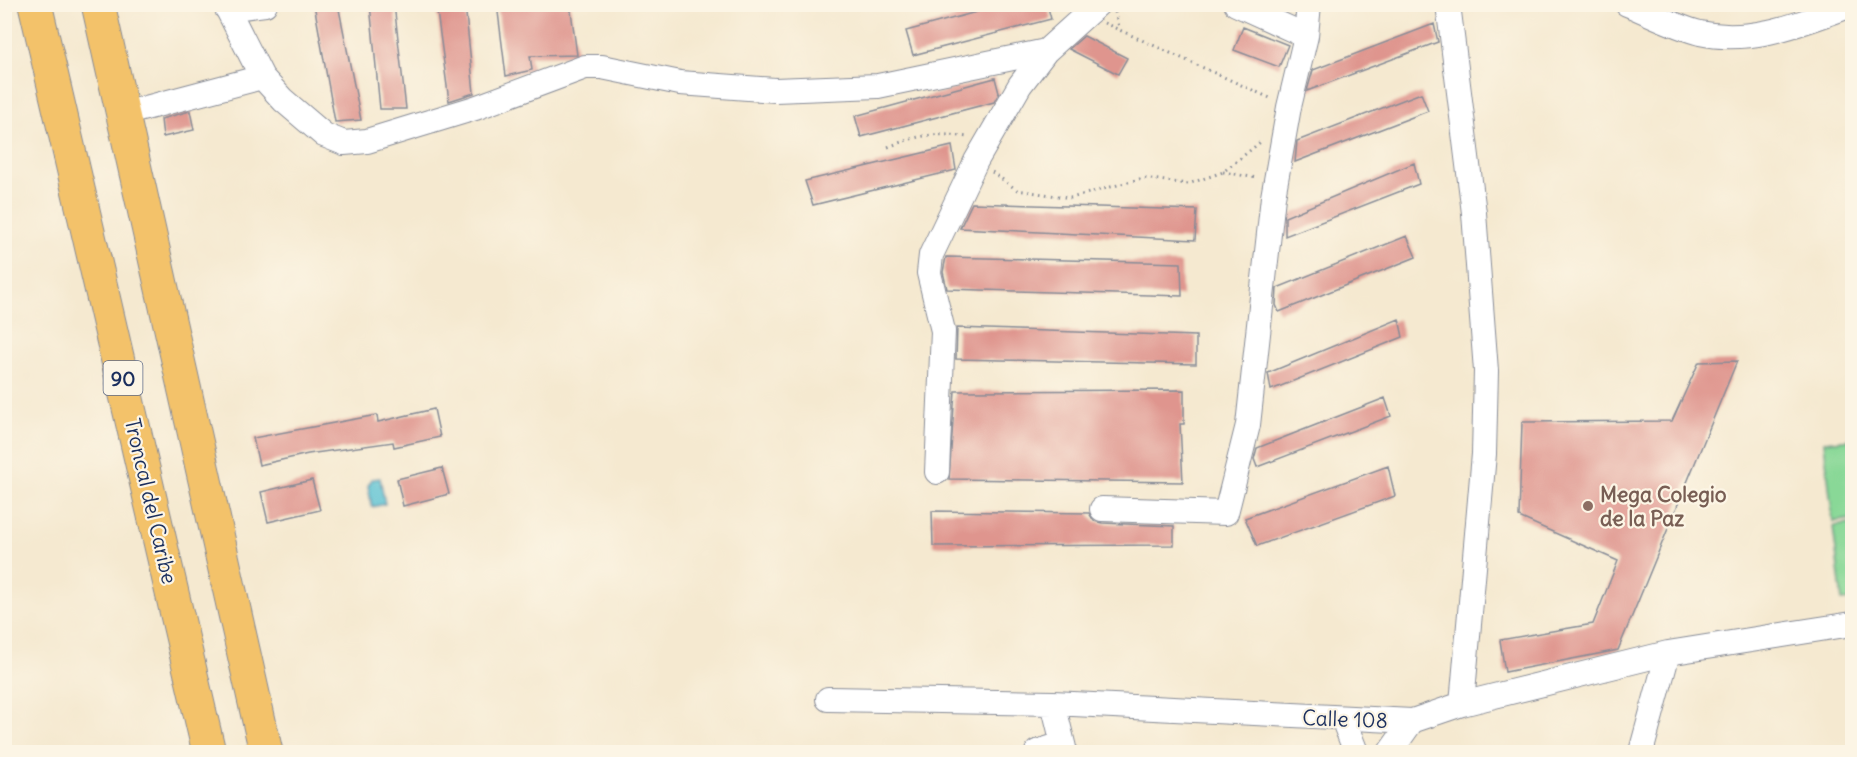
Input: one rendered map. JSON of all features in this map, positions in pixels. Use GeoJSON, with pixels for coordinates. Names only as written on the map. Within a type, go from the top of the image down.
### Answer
{"type":"FeatureCollection","features":[{"type":"Feature","properties":{"kind":"highway","name":"Troncal del Caribe"},"geometry":{"type":"LineString","coordinates":[[35,4],[209,753]]}},
{"type":"Feature","properties":{"kind":"highway"},"geometry":{"type":"LineString","coordinates":[[98,4],[266,753]]}},
{"type":"Feature","properties":{"kind":"street"},"geometry":{"type":"LineString","coordinates":[[265,4],[226,7],[262,77],[283,100],[324,135],[344,143],[367,141],[475,108],[585,68],[602,67],[680,83],[775,90],[843,88],[878,86],[1046,51]]}},
{"type":"Feature","properties":{"kind":"street"},"geometry":{"type":"LineString","coordinates":[[937,472],[943,331],[929,273],[931,255],[981,152],[1020,85],[1046,51],[1098,4]]}},
{"type":"Feature","properties":{"kind":"street"},"geometry":{"type":"LineString","coordinates":[[1236,4],[1306,36]]}},
{"type":"Feature","properties":{"kind":"street"},"geometry":{"type":"LineString","coordinates":[[1102,509],[1226,513],[1248,425],[1273,197],[1306,36],[1309,4]]}},
{"type":"Feature","properties":{"kind":"street"},"geometry":{"type":"LineString","coordinates":[[1448,4],[1474,213],[1486,371],[1484,454],[1462,704]]}},
{"type":"Feature","properties":{"kind":"street"},"geometry":{"type":"LineString","coordinates":[[1627,4],[1700,33],[1739,38],[1791,27],[1852,5]]}},
{"type":"Feature","properties":{"kind":"street"},"geometry":{"type":"LineString","coordinates":[[123,114],[262,77]]}},
{"type":"Feature","properties":{"kind":"street","name":"Calle 108"},"geometry":{"type":"LineString","coordinates":[[828,699],[1053,703],[1412,721],[1462,704],[1668,653],[1852,624]]}},
{"type":"Feature","properties":{"kind":"street"},"geometry":{"type":"LineString","coordinates":[[1641,753],[1668,653]]}},
{"type":"Feature","properties":{"kind":"street"},"geometry":{"type":"LineString","coordinates":[[1037,753],[1064,748],[1053,703]]}},
{"type":"Feature","properties":{"kind":"street"},"geometry":{"type":"LineString","coordinates":[[1343,719],[1356,753]]}},
{"type":"Feature","properties":{"kind":"street"},"geometry":{"type":"LineString","coordinates":[[1390,753],[1412,721]]}},
{"type":"Feature","properties":{"kind":"path"},"geometry":{"type":"LineString","coordinates":[[1112,4],[1119,27]]}},
{"type":"Feature","properties":{"kind":"path"},"geometry":{"type":"LineString","coordinates":[[888,147],[921,135],[940,133],[981,152],[1017,190],[1071,198],[1143,178],[1188,184],[1223,172],[1288,115],[1119,27],[1102,22],[1079,23]]}},
{"type":"Feature","properties":{"kind":"path"},"geometry":{"type":"LineString","coordinates":[[1223,172],[1258,178],[1273,197]]}},
{"type":"Feature","properties":{"kind":"green space"},"geometry":{"type":"Polygon","coordinates":[[[1852,439],[1852,519],[1833,522],[1824,442],[1852,439]]]}},
{"type":"Feature","properties":{"kind":"green space"},"geometry":{"type":"Polygon","coordinates":[[[1852,524],[1852,600],[1842,601],[1833,526],[1852,524]]]}},
{"type":"Feature","properties":{"kind":"water"},"geometry":{"type":"Polygon","coordinates":[[[380,478],[385,504],[372,507],[368,486],[372,479],[380,478]]]}},
{"type":"Feature","properties":{"kind":"building"},"geometry":{"type":"Polygon","coordinates":[[[314,4],[338,4],[361,120],[335,122],[314,4]]]}},
{"type":"Feature","properties":{"kind":"building"},"geometry":{"type":"Polygon","coordinates":[[[370,4],[394,4],[406,109],[380,109],[370,4]]]}},
{"type":"Feature","properties":{"kind":"building"},"geometry":{"type":"Polygon","coordinates":[[[436,4],[465,4],[474,93],[449,101],[436,4]]]}},
{"type":"Feature","properties":{"kind":"building"},"geometry":{"type":"Polygon","coordinates":[[[497,4],[570,4],[577,55],[530,56],[532,70],[506,76],[497,4]]]}},
{"type":"Feature","properties":{"kind":"building"},"geometry":{"type":"Polygon","coordinates":[[[1006,4],[1047,4],[1051,19],[913,55],[906,31],[1006,4]]]}},
{"type":"Feature","properties":{"kind":"building"},"geometry":{"type":"Polygon","coordinates":[[[1434,24],[1438,42],[1307,91],[1313,70],[1434,24]]]}},
{"type":"Feature","properties":{"kind":"building"},"geometry":{"type":"Polygon","coordinates":[[[1243,27],[1288,45],[1279,67],[1234,50],[1243,27]]]}},
{"type":"Feature","properties":{"kind":"building"},"geometry":{"type":"Polygon","coordinates":[[[1084,36],[1127,58],[1118,74],[1069,49],[1084,36]]]}},
{"type":"Feature","properties":{"kind":"building"},"geometry":{"type":"Polygon","coordinates":[[[995,78],[999,93],[994,102],[861,137],[855,116],[995,78]]]}},
{"type":"Feature","properties":{"kind":"building"},"geometry":{"type":"Polygon","coordinates":[[[1421,93],[1428,111],[1295,162],[1297,141],[1421,93]]]}},
{"type":"Feature","properties":{"kind":"building"},"geometry":{"type":"Polygon","coordinates":[[[190,111],[194,130],[163,137],[161,119],[190,111]]]}},
{"type":"Feature","properties":{"kind":"building"},"geometry":{"type":"Polygon","coordinates":[[[952,146],[956,170],[813,205],[805,181],[952,146]]]}},
{"type":"Feature","properties":{"kind":"building"},"geometry":{"type":"Polygon","coordinates":[[[1414,163],[1419,184],[1285,236],[1285,217],[1414,163]]]}},
{"type":"Feature","properties":{"kind":"building"},"geometry":{"type":"Polygon","coordinates":[[[972,203],[1197,210],[1195,240],[960,228],[972,203]]]}},
{"type":"Feature","properties":{"kind":"building"},"geometry":{"type":"Polygon","coordinates":[[[1407,236],[1416,257],[1279,312],[1276,305],[1277,288],[1407,236]]]}},
{"type":"Feature","properties":{"kind":"building"},"geometry":{"type":"Polygon","coordinates":[[[946,257],[1181,263],[1182,296],[947,289],[943,272],[946,257]]]}},
{"type":"Feature","properties":{"kind":"building"},"geometry":{"type":"Polygon","coordinates":[[[1399,319],[1403,337],[1271,390],[1268,373],[1399,319]]]}},
{"type":"Feature","properties":{"kind":"building"},"geometry":{"type":"Polygon","coordinates":[[[957,328],[1196,336],[1196,364],[956,359],[957,328]]]}},
{"type":"Feature","properties":{"kind":"building"},"geometry":{"type":"Polygon","coordinates":[[[1737,361],[1618,650],[1505,672],[1500,640],[1593,624],[1618,561],[1519,517],[1522,422],[1672,421],[1699,362],[1737,361]]]}},
{"type":"Feature","properties":{"kind":"building"},"geometry":{"type":"Polygon","coordinates":[[[1184,390],[1184,424],[1180,424],[1183,482],[949,479],[955,391],[1184,390]]]}},
{"type":"Feature","properties":{"kind":"building"},"geometry":{"type":"Polygon","coordinates":[[[1385,398],[1391,416],[1257,467],[1254,459],[1257,448],[1385,398]]]}},
{"type":"Feature","properties":{"kind":"building"},"geometry":{"type":"Polygon","coordinates":[[[434,409],[440,437],[394,447],[393,442],[308,454],[259,465],[253,438],[377,415],[378,422],[434,409]]]}},
{"type":"Feature","properties":{"kind":"building"},"geometry":{"type":"Polygon","coordinates":[[[1388,466],[1395,496],[1257,546],[1245,518],[1388,466]]]}},
{"type":"Feature","properties":{"kind":"building"},"geometry":{"type":"Polygon","coordinates":[[[442,468],[449,494],[403,506],[397,479],[442,468]]]}},
{"type":"Feature","properties":{"kind":"building"},"geometry":{"type":"Polygon","coordinates":[[[312,480],[320,510],[268,522],[261,492],[312,480]]]}},
{"type":"Feature","properties":{"kind":"building"},"geometry":{"type":"Polygon","coordinates":[[[932,511],[1089,513],[1094,521],[1102,523],[1174,526],[1174,545],[933,546],[932,511]]]}},
{"type":"Feature","properties":{"kind":"place","name":"Mega Colegio de la Paz"},"geometry":{"type":"Point","coordinates":[1588,506]}}]}
